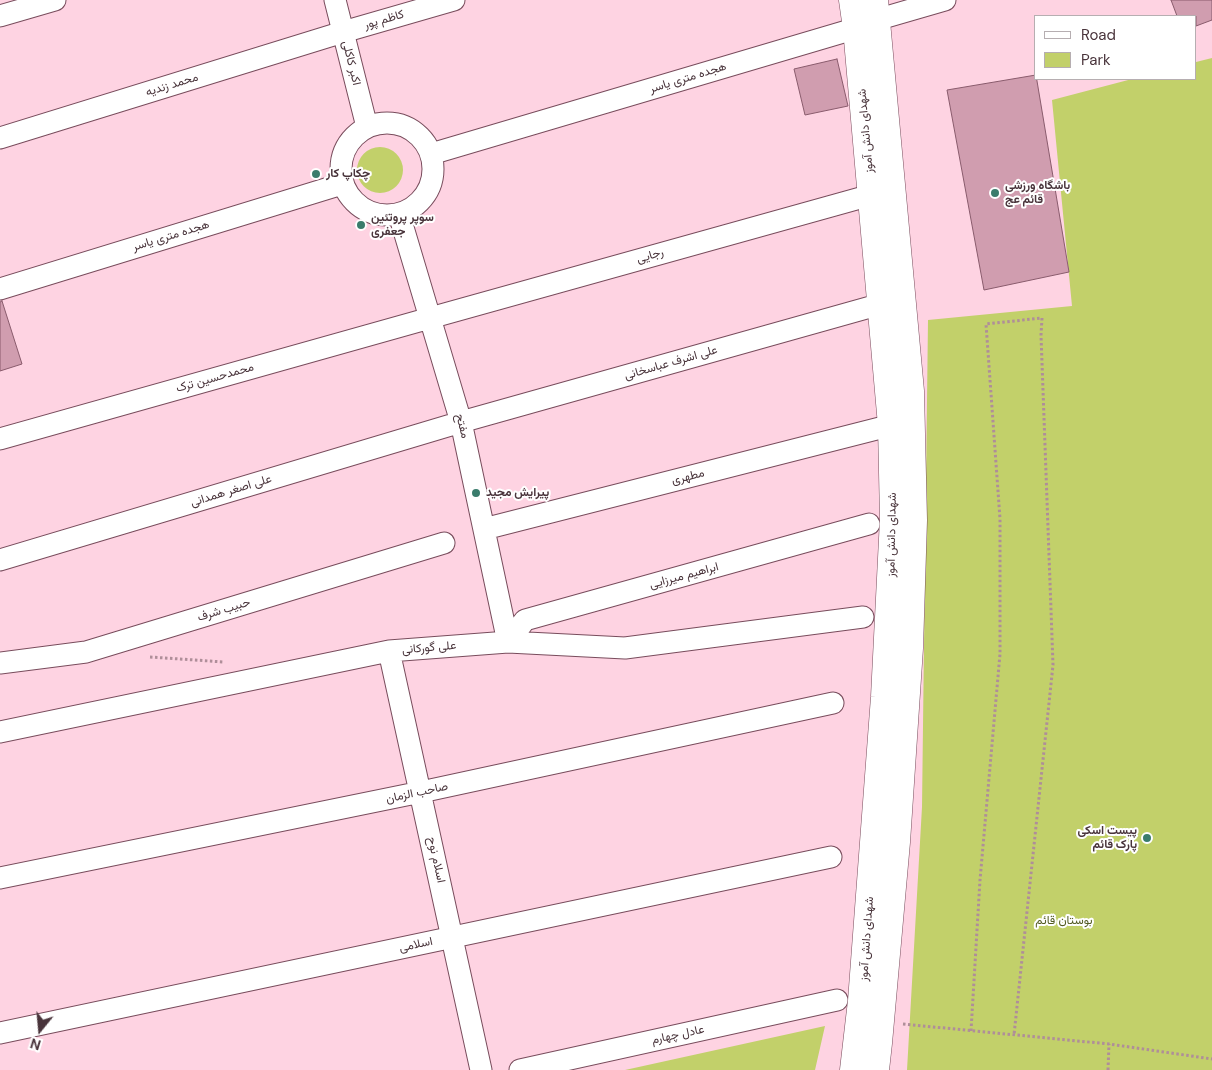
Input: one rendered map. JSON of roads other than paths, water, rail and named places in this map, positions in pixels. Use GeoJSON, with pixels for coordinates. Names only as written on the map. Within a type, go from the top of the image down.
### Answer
{"type":"FeatureCollection","features":[{"type":"Feature","properties":{"kind":"main road","name":"شهدای دانش آموز"},"geometry":{"type":"LineString","coordinates":[[853,0],[869,16],[871,195],[881,304],[902,425],[894,519],[886,696],[862,1002],[854,1070]]}},
{"type":"Feature","properties":{"kind":"main road"},"geometry":{"type":"LineString","coordinates":[[869,16],[910,391],[902,425],[913,520],[909,648],[896,842],[875,1070]]}},
{"type":"Feature","properties":{"kind":"street"},"geometry":{"type":"LineString","coordinates":[[0,16],[55,0]]}},
{"type":"Feature","properties":{"kind":"street","name":"اکبر کاکلی"},"geometry":{"type":"LineString","coordinates":[[335,0],[367,127]]}},
{"type":"Feature","properties":{"kind":"street","name":"کاظم پور"},"geometry":{"type":"LineString","coordinates":[[343,32],[454,0]]}},
{"type":"Feature","properties":{"kind":"street","name":"هجده متری یاسر"},"geometry":{"type":"LineString","coordinates":[[430,154],[869,16],[945,0]]}},
{"type":"Feature","properties":{"kind":"street","name":"محمد زندیه"},"geometry":{"type":"LineString","coordinates":[[0,138],[343,32]]}},
{"type":"Feature","properties":{"kind":"street"},"geometry":{"type":"LineString","coordinates":[[392,123],[405,127],[416,133],[425,143],[430,154],[433,169],[431,184],[424,197],[413,208],[399,214],[385,216],[372,213],[359,206],[349,196],[342,184],[340,170],[342,157],[347,145],[367,127],[392,123]]}},
{"type":"Feature","properties":{"kind":"street","name":"هجده متری یاسر"},"geometry":{"type":"LineString","coordinates":[[0,289],[342,184]]}},
{"type":"Feature","properties":{"kind":"street","name":"رجایی"},"geometry":{"type":"LineString","coordinates":[[430,318],[871,195]]}},
{"type":"Feature","properties":{"kind":"street","name":"مفتح"},"geometry":{"type":"LineString","coordinates":[[399,214],[461,422],[508,642]]}},
{"type":"Feature","properties":{"kind":"street","name":"علی اشرف عباسخانی"},"geometry":{"type":"LineString","coordinates":[[461,422],[881,304]]}},
{"type":"Feature","properties":{"kind":"street","name":"محمدحسین ترک"},"geometry":{"type":"LineString","coordinates":[[0,439],[430,318]]}},
{"type":"Feature","properties":{"kind":"street","name":"علی اصغر همدانی"},"geometry":{"type":"LineString","coordinates":[[0,560],[461,422]]}},
{"type":"Feature","properties":{"kind":"street","name":"مطهری"},"geometry":{"type":"LineString","coordinates":[[484,529],[902,425]]}},
{"type":"Feature","properties":{"kind":"street","name":"ابراهیم میرزایی"},"geometry":{"type":"LineString","coordinates":[[508,642],[525,620],[869,524]]}},
{"type":"Feature","properties":{"kind":"street","name":"حبیب شرف"},"geometry":{"type":"LineString","coordinates":[[0,663],[86,652],[444,543]]}},
{"type":"Feature","properties":{"kind":"street","name":"علی گورکانی"},"geometry":{"type":"LineString","coordinates":[[0,732],[390,651],[508,642],[625,648],[863,617]]}},
{"type":"Feature","properties":{"kind":"street","name":"اسلام نوح"},"geometry":{"type":"LineString","coordinates":[[390,651],[481,1070]]}},
{"type":"Feature","properties":{"kind":"street","name":"صاحب الزمان"},"geometry":{"type":"LineString","coordinates":[[0,878],[421,792],[833,703]]}},
{"type":"Feature","properties":{"kind":"street","name":"اسلامی"},"geometry":{"type":"LineString","coordinates":[[0,1033],[831,857]]}},
{"type":"Feature","properties":{"kind":"street","name":"عادل چهارم"},"geometry":{"type":"LineString","coordinates":[[520,1070],[837,1000]]}},
{"type":"Feature","properties":{"kind":"place","name":"چکاپ کار"},"geometry":{"type":"Point","coordinates":[316,174]}},
{"type":"Feature","properties":{"kind":"place","name":"باشگاه ورزشی قائم عج"},"geometry":{"type":"Point","coordinates":[995,193]}},
{"type":"Feature","properties":{"kind":"place","name":"سوپر پروتئین جعفری"},"geometry":{"type":"Point","coordinates":[361,225]}},
{"type":"Feature","properties":{"kind":"place","name":"پیرایش مجید"},"geometry":{"type":"Point","coordinates":[476,493]}},
{"type":"Feature","properties":{"kind":"place","name":"پیست اسکی پارک قائم"},"geometry":{"type":"Point","coordinates":[1147,838]}},
{"type":"Feature","properties":{"kind":"park label","name":"بوستان قائم"},"geometry":{"type":"Point","coordinates":[1064,921]}}]}
